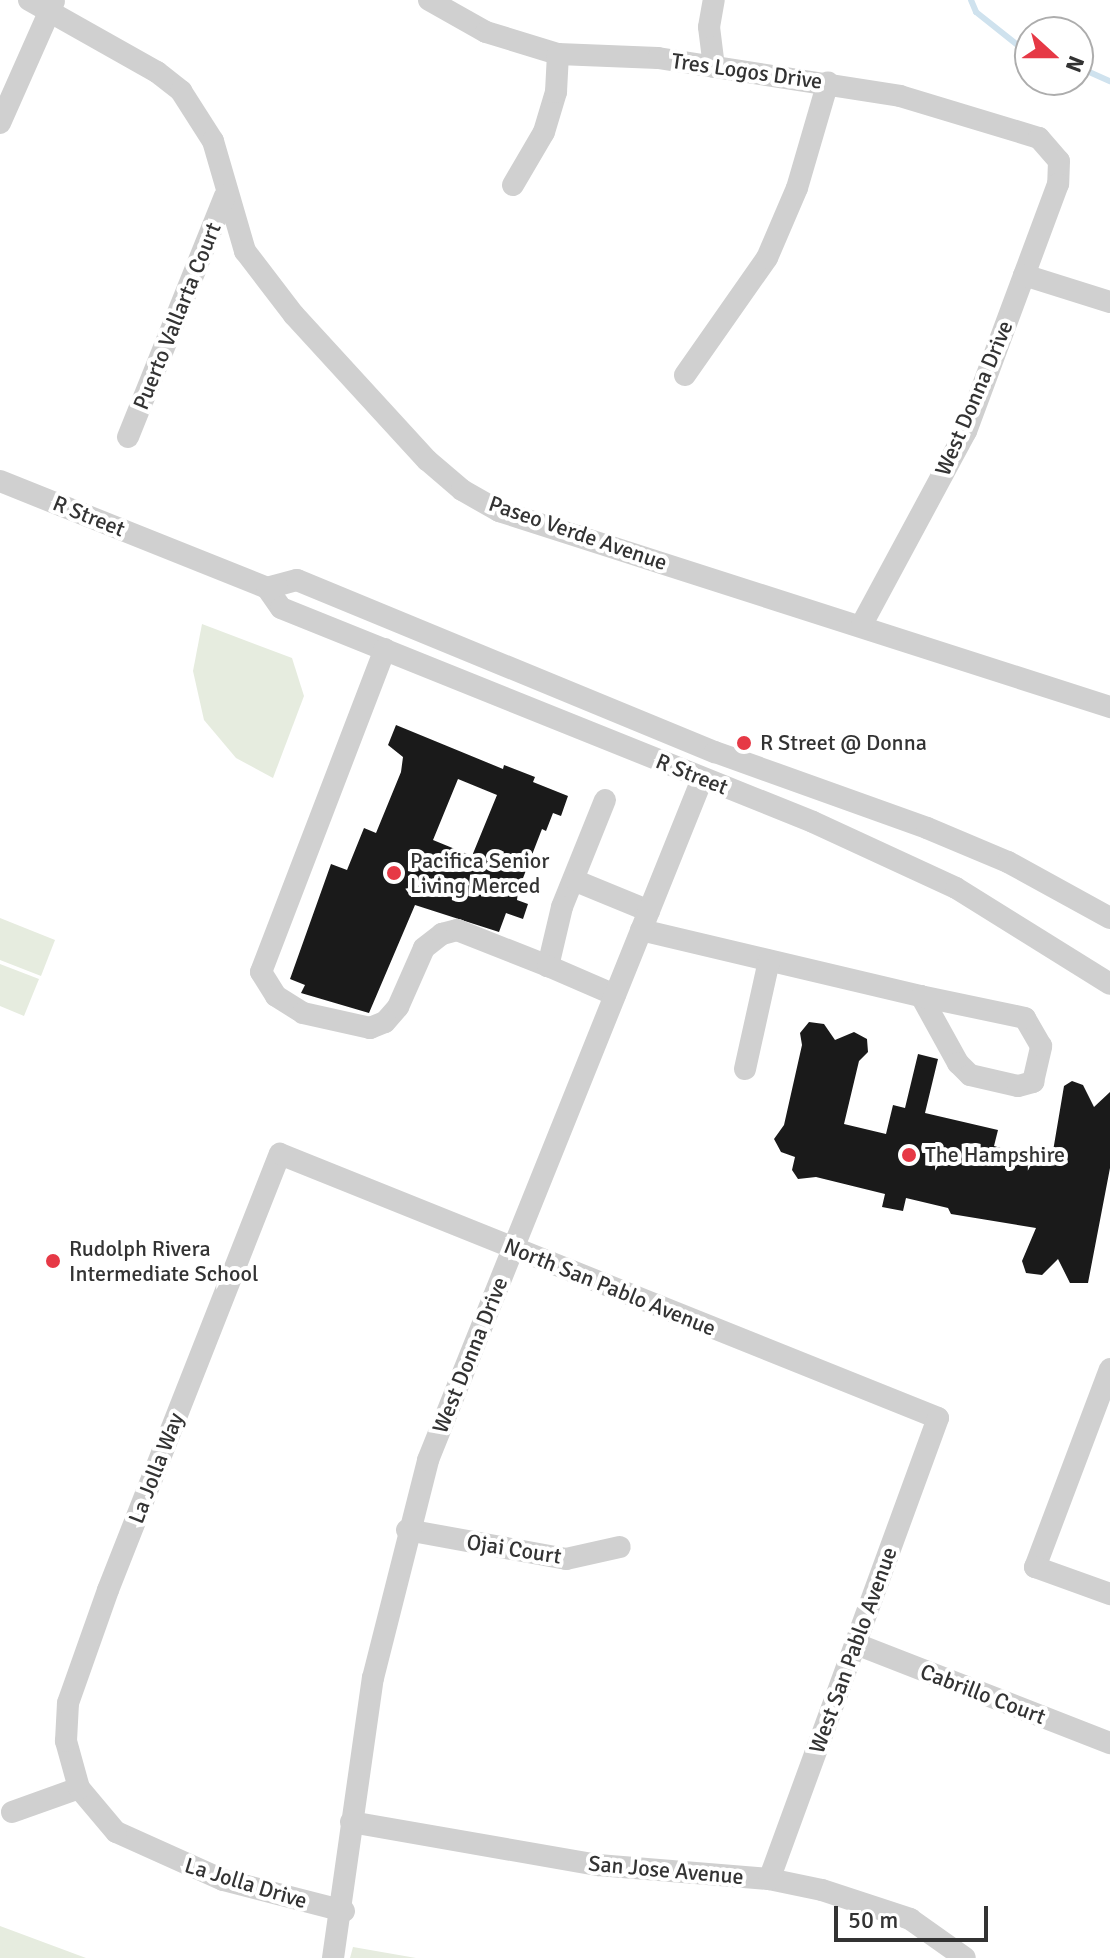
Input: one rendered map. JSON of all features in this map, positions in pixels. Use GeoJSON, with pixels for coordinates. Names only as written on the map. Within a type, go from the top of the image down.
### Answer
{"type":"FeatureCollection","features":[{"type":"Feature","properties":{"kind":"street","name":"Tres Logos Drive"},"geometry":{"type":"LineString","coordinates":[[429,0],[486,32],[558,54],[658,58],[828,82],[949,109],[1039,138],[1059,161]]}},
{"type":"Feature","properties":{"kind":"street"},"geometry":{"type":"LineString","coordinates":[[714,0],[709,27],[714,67]]}},
{"type":"Feature","properties":{"kind":"street"},"geometry":{"type":"LineString","coordinates":[[0,123],[43,3]]}},
{"type":"Feature","properties":{"kind":"street","name":"Paseo Verde Avenue"},"geometry":{"type":"LineString","coordinates":[[43,3],[157,72],[181,91],[213,141],[225,196],[245,251],[294,315],[427,460],[462,490],[499,511],[862,624],[1110,707]]}},
{"type":"Feature","properties":{"kind":"street"},"geometry":{"type":"LineString","coordinates":[[513,185],[544,132],[556,92],[558,54]]}},
{"type":"Feature","properties":{"kind":"street"},"geometry":{"type":"LineString","coordinates":[[685,375],[767,258],[797,188],[828,82]]}},
{"type":"Feature","properties":{"kind":"street","name":"West Donna Drive"},"geometry":{"type":"LineString","coordinates":[[862,624],[966,431],[1058,184],[1059,161]]}},
{"type":"Feature","properties":{"kind":"street","name":"Puerto Vallarta Court"},"geometry":{"type":"LineString","coordinates":[[128,437],[225,196]]}},
{"type":"Feature","properties":{"kind":"street"},"geometry":{"type":"LineString","coordinates":[[1024,275],[1110,302]]}},
{"type":"Feature","properties":{"kind":"street","name":"R Street"},"geometry":{"type":"LineString","coordinates":[[0,481],[267,588],[281,608],[702,779],[956,888],[1110,984]]}},
{"type":"Feature","properties":{"kind":"street","name":"R Street"},"geometry":{"type":"LineString","coordinates":[[267,588],[297,580],[715,752],[927,828],[1008,862],[1110,918]]}},
{"type":"Feature","properties":{"kind":"street"},"geometry":{"type":"LineString","coordinates":[[385,649],[286,898],[261,972],[276,996],[303,1013],[350,1027],[385,1022],[412,982],[424,948],[442,934],[457,930],[615,995]]}},
{"type":"Feature","properties":{"kind":"street","name":"West Donna Drive"},"geometry":{"type":"LineString","coordinates":[[333,1958],[344,1911],[351,1822],[373,1678],[407,1530],[428,1460],[702,779]]}},
{"type":"Feature","properties":{"kind":"street"},"geometry":{"type":"LineString","coordinates":[[548,966],[548,949],[605,800]]}},
{"type":"Feature","properties":{"kind":"street"},"geometry":{"type":"LineString","coordinates":[[576,881],[645,920],[769,961],[1025,1018],[1041,1046],[1033,1082],[1018,1086],[970,1075],[958,1063],[921,996]]}},
{"type":"Feature","properties":{"kind":"street"},"geometry":{"type":"LineString","coordinates":[[745,1069],[769,961]]}},
{"type":"Feature","properties":{"kind":"street","name":"North San Pablo Avenue"},"geometry":{"type":"LineString","coordinates":[[280,1154],[937,1421]]}},
{"type":"Feature","properties":{"kind":"street","name":"La Jolla Way"},"geometry":{"type":"LineString","coordinates":[[79,1788],[66,1741],[68,1703],[280,1154]]}},
{"type":"Feature","properties":{"kind":"street"},"geometry":{"type":"LineString","coordinates":[[1110,1369],[1035,1567],[1110,1594]]}},
{"type":"Feature","properties":{"kind":"street","name":"West San Pablo Avenue"},"geometry":{"type":"LineString","coordinates":[[769,1879],[937,1421]]}},
{"type":"Feature","properties":{"kind":"street","name":"Ojai Court"},"geometry":{"type":"LineString","coordinates":[[407,1530],[566,1559],[598,1556],[620,1547]]}},
{"type":"Feature","properties":{"kind":"street","name":"Cabrillo Court"},"geometry":{"type":"LineString","coordinates":[[856,1644],[1110,1743]]}},
{"type":"Feature","properties":{"kind":"street"},"geometry":{"type":"LineString","coordinates":[[12,1812],[79,1788]]}},
{"type":"Feature","properties":{"kind":"street","name":"La Jolla Drive"},"geometry":{"type":"LineString","coordinates":[[79,1788],[116,1832],[163,1857],[223,1880],[344,1911]]}},
{"type":"Feature","properties":{"kind":"street","name":"San Jose Avenue"},"geometry":{"type":"LineString","coordinates":[[351,1822],[598,1865],[769,1879],[886,1908],[932,1932],[965,1958]]}},
{"type":"Feature","properties":{"kind":"shaded area"},"geometry":{"type":"Polygon","coordinates":[[[202,624],[292,658],[304,696],[273,778],[236,758],[204,720],[193,671],[202,624]]]}},
{"type":"Feature","properties":{"kind":"shaded area"},"geometry":{"type":"Polygon","coordinates":[[[0,918],[55,940],[41,976],[0,960],[0,918]]]}},
{"type":"Feature","properties":{"kind":"shaded area"},"geometry":{"type":"Polygon","coordinates":[[[0,964],[39,979],[24,1016],[0,1006],[0,964]]]}},
{"type":"Feature","properties":{"kind":"shaded area"},"geometry":{"type":"Polygon","coordinates":[[[0,1926],[86,1958],[0,1958],[0,1926]]]}},
{"type":"Feature","properties":{"kind":"shaded area"},"geometry":{"type":"Polygon","coordinates":[[[353,1947],[416,1958],[350,1958],[353,1947]]]}},
{"type":"Feature","properties":{"kind":"building","name":"Pacifica Senior Living Merced"},"geometry":{"type":"Polygon","coordinates":[[[396,725],[503,769],[504,765],[535,777],[533,782],[568,796],[561,816],[553,813],[546,831],[542,829],[518,891],[517,900],[528,904],[523,919],[506,913],[499,932],[415,905],[369,1013],[301,993],[305,985],[290,979],[331,864],[347,870],[364,828],[376,833],[401,772],[403,757],[388,745],[396,725]],[[458,779],[433,840],[472,856],[497,795],[458,779]]]}},
{"type":"Feature","properties":{"kind":"building","name":"The Hampshire"},"geometry":{"type":"Polygon","coordinates":[[[809,1022],[824,1024],[835,1040],[854,1032],[867,1039],[868,1052],[859,1061],[844,1124],[886,1134],[893,1105],[905,1108],[918,1054],[938,1059],[925,1113],[998,1130],[994,1146],[1051,1163],[1064,1086],[1072,1081],[1083,1085],[1094,1107],[1110,1092],[1110,1168],[1088,1283],[1070,1283],[1058,1259],[1042,1275],[1026,1273],[1022,1261],[1036,1228],[951,1214],[948,1208],[906,1198],[903,1211],[882,1207],[885,1194],[816,1177],[798,1179],[792,1170],[795,1157],[781,1152],[774,1139],[784,1125],[802,1045],[800,1033],[809,1022]]]}},
{"type":"Feature","properties":{"kind":"waterway"},"geometry":{"type":"LineString","coordinates":[[971,0],[976,12],[1014,42]]}},
{"type":"Feature","properties":{"kind":"waterway"},"geometry":{"type":"LineString","coordinates":[[1094,74],[1110,81]]}},
{"type":"Feature","properties":{"kind":"place","name":"R Street @ Donna"},"geometry":{"type":"Point","coordinates":[744,743]}},
{"type":"Feature","properties":{"kind":"place","name":"Pacifica Senior Living Merced"},"geometry":{"type":"Point","coordinates":[394,873]}},
{"type":"Feature","properties":{"kind":"place","name":"The Hampshire"},"geometry":{"type":"Point","coordinates":[909,1155]}},
{"type":"Feature","properties":{"kind":"place","name":"Rudolph Rivera Intermediate School"},"geometry":{"type":"Point","coordinates":[53,1261]}}]}
